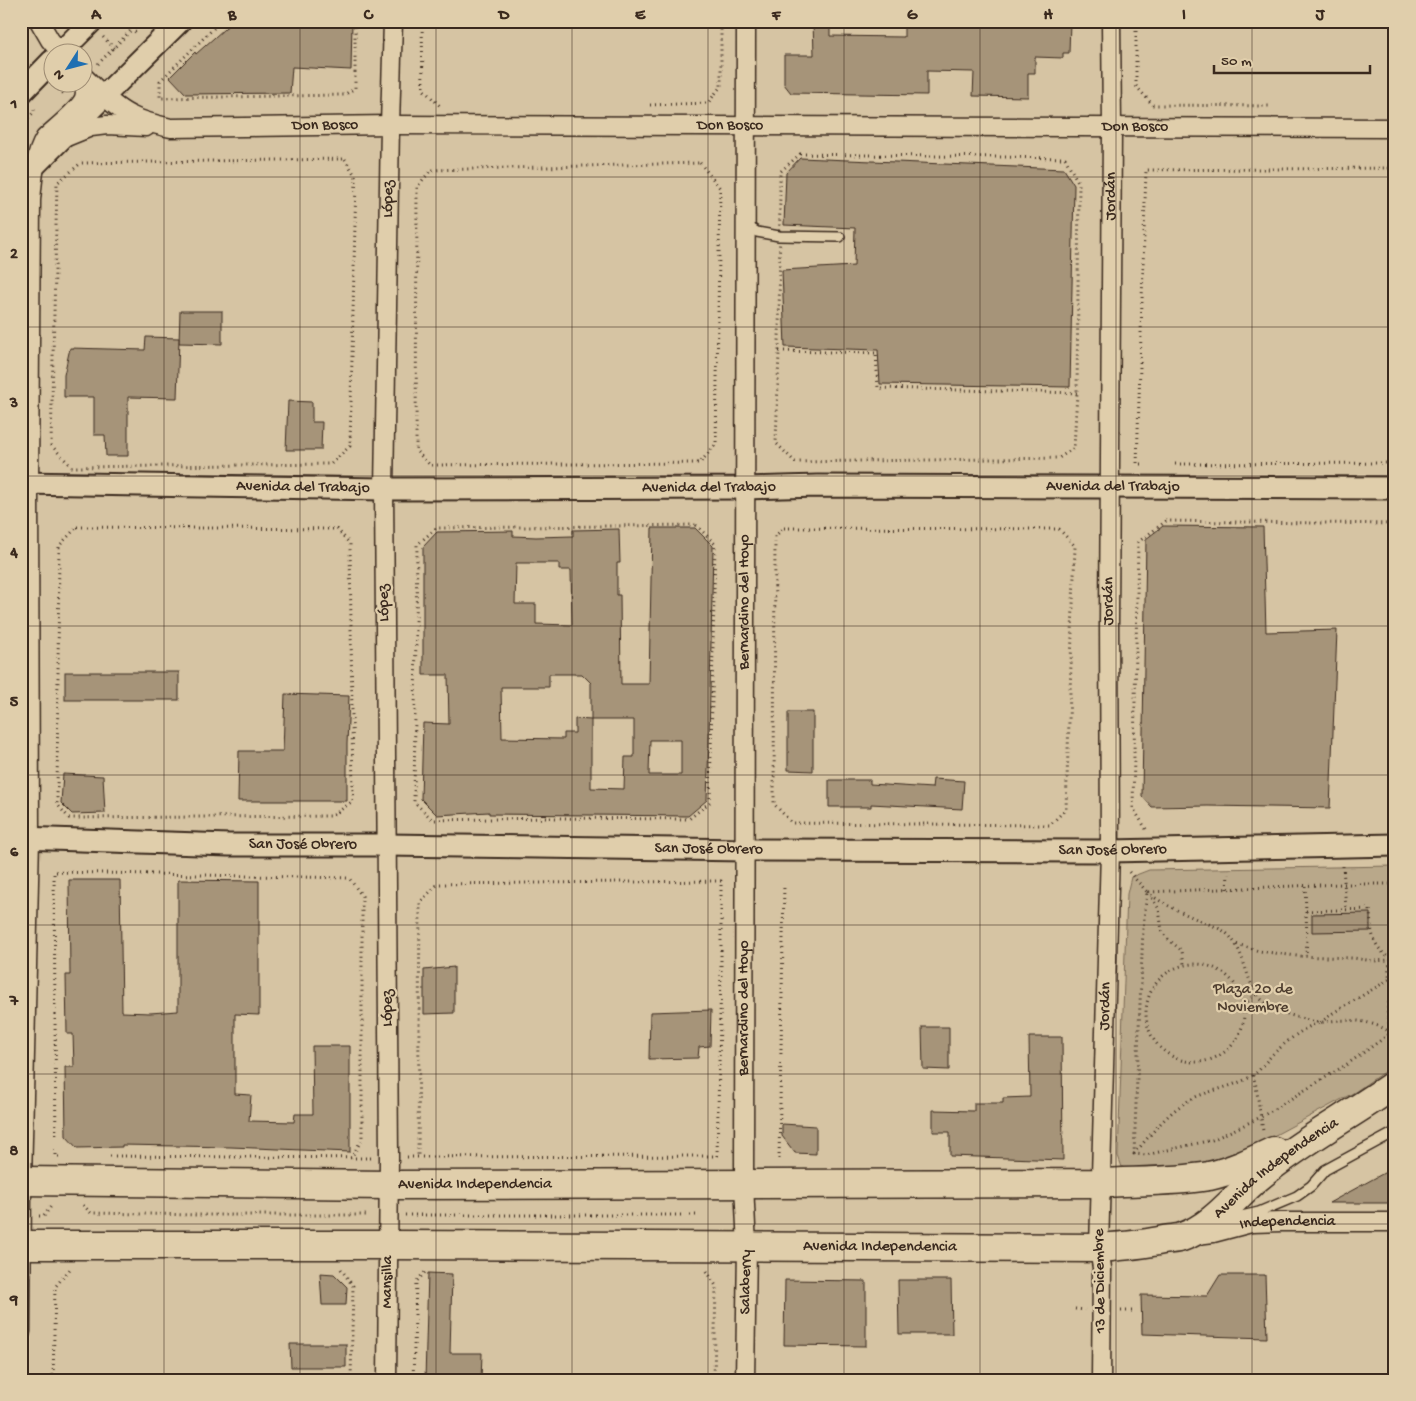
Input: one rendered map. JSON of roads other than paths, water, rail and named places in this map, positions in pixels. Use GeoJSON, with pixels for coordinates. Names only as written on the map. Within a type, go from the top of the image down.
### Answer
{"type":"FeatureCollection","features":[{"type":"Feature","properties":{"kind":"main road"},"geometry":{"type":"LineString","coordinates":[[1334,1123],[1395,1084]]}},
{"type":"Feature","properties":{"kind":"main road","name":"Avenida Independencia"},"geometry":{"type":"LineString","coordinates":[[21,1181],[389,1185],[1101,1183],[1165,1180],[1210,1175],[1250,1163],[1334,1123]]}},
{"type":"Feature","properties":{"kind":"main road","name":"Avenida Independencia"},"geometry":{"type":"LineString","coordinates":[[22,1245],[388,1244],[1099,1248],[1141,1245],[1182,1237],[1212,1220],[1262,1174],[1334,1123]]}},
{"type":"Feature","properties":{"kind":"main road"},"geometry":{"type":"LineString","coordinates":[[1165,1180],[1196,1186],[1214,1192],[1218,1197],[1212,1220]]}},
{"type":"Feature","properties":{"kind":"street"},"geometry":{"type":"LineString","coordinates":[[39,21],[52,42]]}},
{"type":"Feature","properties":{"kind":"street"},"geometry":{"type":"LineString","coordinates":[[29,172],[180,21]]}},
{"type":"Feature","properties":{"kind":"street","name":"López"},"geometry":{"type":"LineString","coordinates":[[389,1185],[384,489],[393,21]]}},
{"type":"Feature","properties":{"kind":"street","name":"Bernardino del Hoyo"},"geometry":{"type":"LineString","coordinates":[[744,1185],[746,21]]}},
{"type":"Feature","properties":{"kind":"street","name":"Jordán"},"geometry":{"type":"LineString","coordinates":[[1101,1183],[1110,851],[1111,21]]}},
{"type":"Feature","properties":{"kind":"street"},"geometry":{"type":"LineString","coordinates":[[76,42],[96,28]]}},
{"type":"Feature","properties":{"kind":"street","name":"Don Bosco"},"geometry":{"type":"LineString","coordinates":[[92,80],[104,96],[129,115],[153,124],[171,128],[390,125],[1395,128]]}},
{"type":"Feature","properties":{"kind":"street"},"geometry":{"type":"LineString","coordinates":[[21,1332],[25,838],[25,483],[32,187],[29,172],[45,138],[78,107],[83,100],[85,92]]}},
{"type":"Feature","properties":{"kind":"street"},"geometry":{"type":"LineString","coordinates":[[60,140],[91,128],[107,125],[171,128]]}},
{"type":"Feature","properties":{"kind":"street"},"geometry":{"type":"LineString","coordinates":[[21,205],[30,226]]}},
{"type":"Feature","properties":{"kind":"street","name":"Avenida del Trabajo"},"geometry":{"type":"LineString","coordinates":[[25,483],[384,489],[818,486],[1395,488]]}},
{"type":"Feature","properties":{"kind":"street","name":"San José Obrero"},"geometry":{"type":"LineString","coordinates":[[25,838],[229,845],[387,845],[746,850],[1110,851],[1395,845]]}},
{"type":"Feature","properties":{"kind":"street","name":"13 de Diciembre"},"geometry":{"type":"LineString","coordinates":[[1101,1183],[1099,1248],[1102,1268],[1101,1380]]}},
{"type":"Feature","properties":{"kind":"street","name":"Mansilla"},"geometry":{"type":"LineString","coordinates":[[387,1380],[389,1185]]}},
{"type":"Feature","properties":{"kind":"street","name":"Salaberry"},"geometry":{"type":"LineString","coordinates":[[744,1185],[747,1247],[745,1380]]}},
{"type":"Feature","properties":{"kind":"street","name":"Independencia"},"geometry":{"type":"LineString","coordinates":[[1182,1237],[1214,1233],[1251,1223],[1395,1222]]}},
{"type":"Feature","properties":{"kind":"lane"},"geometry":{"type":"LineString","coordinates":[[746,224],[757,232],[779,236],[840,237]]}},
{"type":"Feature","properties":{"kind":"lane"},"geometry":{"type":"LineString","coordinates":[[1212,1220],[1259,1212],[1298,1196],[1311,1186],[1325,1170],[1395,1132]]}},
{"type":"Feature","properties":{"kind":"park label","name":"Plaza 20 de Noviembre"},"geometry":{"type":"Point","coordinates":[1253,999]}}]}
